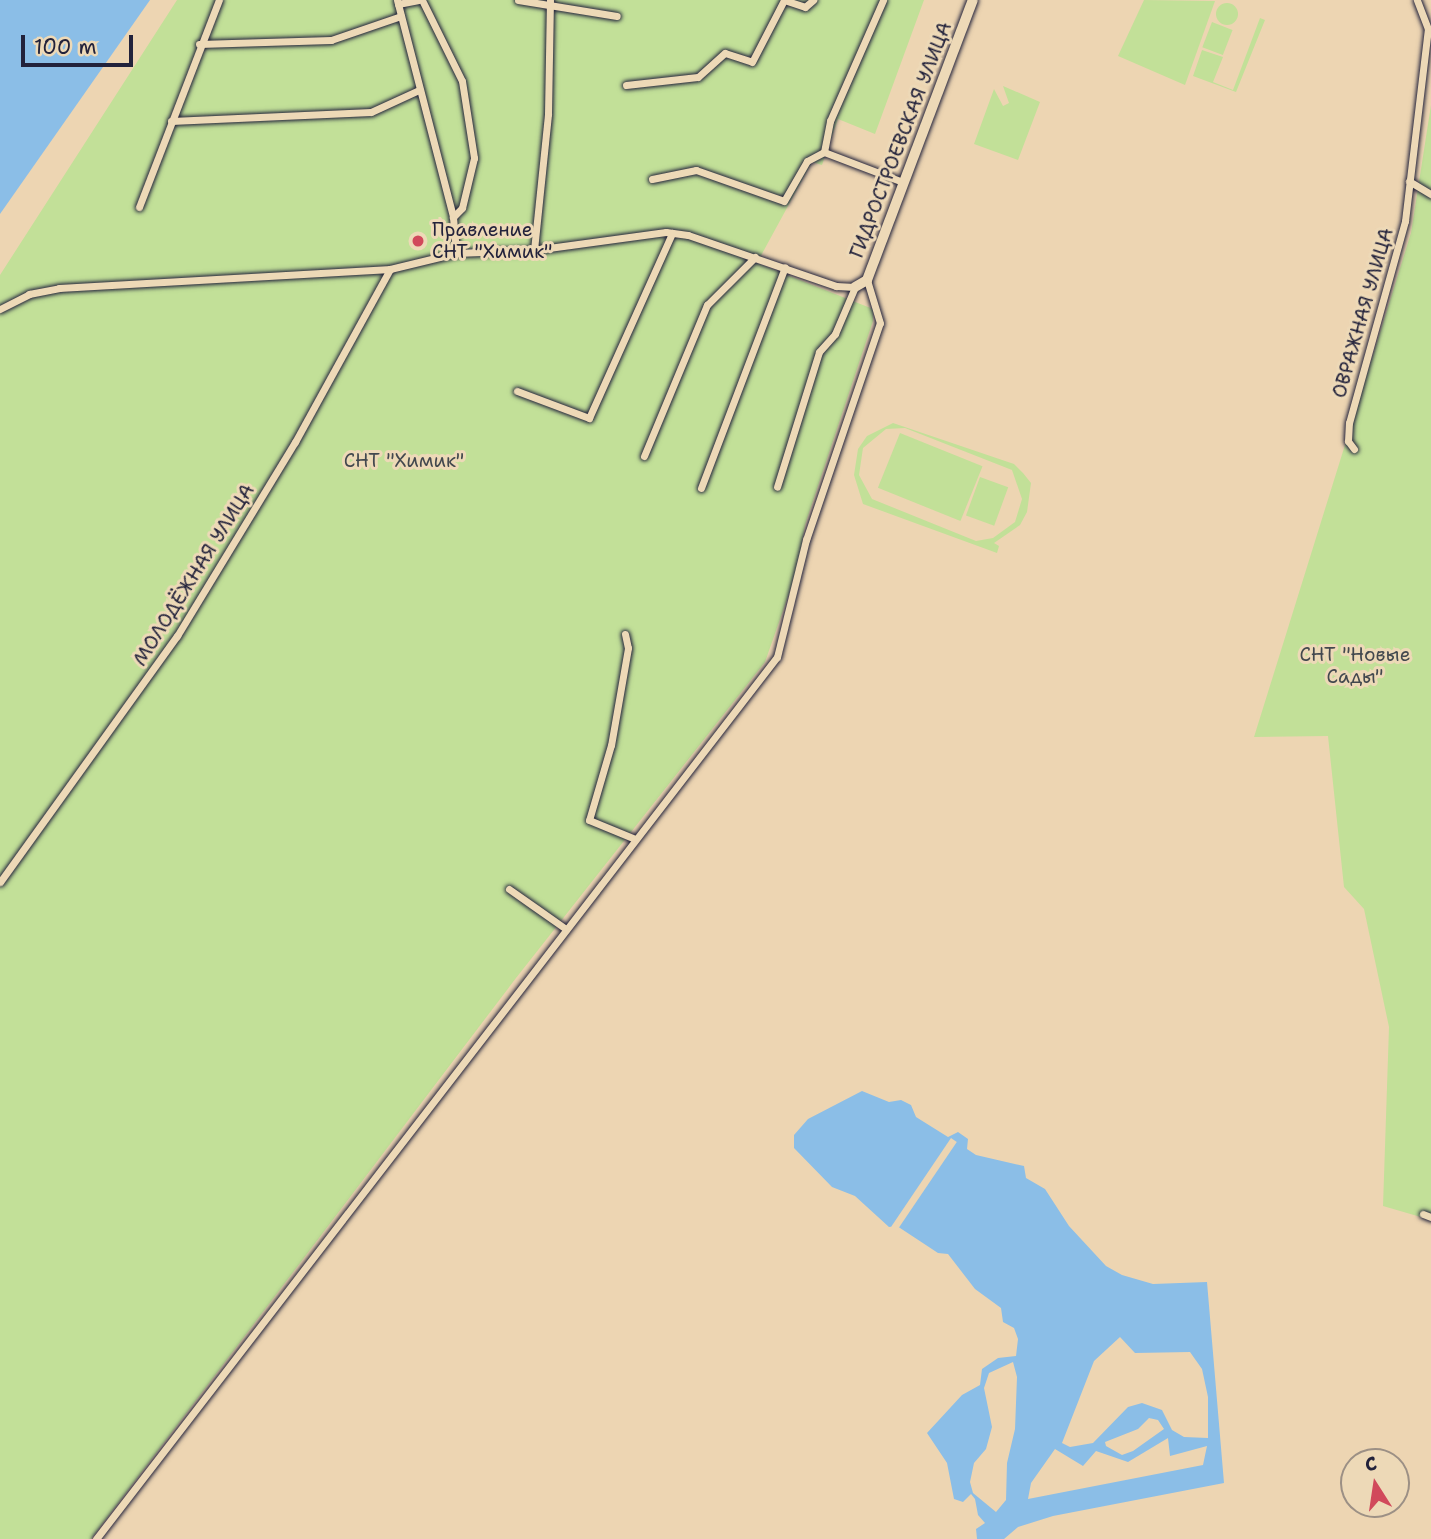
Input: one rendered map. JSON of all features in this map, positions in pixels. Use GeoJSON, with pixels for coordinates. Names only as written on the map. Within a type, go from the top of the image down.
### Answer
{"type":"FeatureCollection","features":[{"type":"Feature","properties":{"kind":"street"},"geometry":{"type":"LineString","coordinates":[[139,207],[198,44],[219,0]]}},
{"type":"Feature","properties":{"kind":"street"},"geometry":{"type":"LineString","coordinates":[[453,217],[462,208],[474,158],[462,82],[421,0],[397,2],[453,217],[456,253]]}},
{"type":"Feature","properties":{"kind":"street"},"geometry":{"type":"LineString","coordinates":[[518,0],[550,3],[617,16]]}},
{"type":"Feature","properties":{"kind":"street"},"geometry":{"type":"LineString","coordinates":[[626,85],[698,77],[725,53],[752,61],[783,0],[804,7],[813,0]]}},
{"type":"Feature","properties":{"kind":"street"},"geometry":{"type":"LineString","coordinates":[[824,152],[830,121],[883,0]]}},
{"type":"Feature","properties":{"kind":"street","name":"ГИДРОСТРОЕВСКАЯ УЛИЦА"},"geometry":{"type":"LineString","coordinates":[[855,287],[867,280],[971,0]]}},
{"type":"Feature","properties":{"kind":"street","name":"ОВРАЖНАЯ УЛИЦА"},"geometry":{"type":"LineString","coordinates":[[1354,450],[1348,441],[1349,423],[1402,236],[1428,34],[1417,0]]}},
{"type":"Feature","properties":{"kind":"street"},"geometry":{"type":"LineString","coordinates":[[534,250],[548,114],[550,3]]}},
{"type":"Feature","properties":{"kind":"street"},"geometry":{"type":"LineString","coordinates":[[198,44],[331,40],[401,16]]}},
{"type":"Feature","properties":{"kind":"street"},"geometry":{"type":"LineString","coordinates":[[170,121],[371,112],[419,90]]}},
{"type":"Feature","properties":{"kind":"street"},"geometry":{"type":"LineString","coordinates":[[652,179],[695,170],[784,201],[807,161],[824,152],[903,182]]}},
{"type":"Feature","properties":{"kind":"street"},"geometry":{"type":"LineString","coordinates":[[1409,181],[1431,194]]}},
{"type":"Feature","properties":{"kind":"street"},"geometry":{"type":"LineString","coordinates":[[517,391],[589,418],[672,233]]}},
{"type":"Feature","properties":{"kind":"street"},"geometry":{"type":"LineString","coordinates":[[0,309],[13,299],[59,288],[390,269],[456,253],[534,250],[672,233],[755,257],[836,286],[855,287],[835,334],[819,352],[777,487]]}},
{"type":"Feature","properties":{"kind":"street"},"geometry":{"type":"LineString","coordinates":[[644,456],[708,305],[755,257]]}},
{"type":"Feature","properties":{"kind":"street"},"geometry":{"type":"LineString","coordinates":[[701,488],[785,267]]}},
{"type":"Feature","properties":{"kind":"street","name":"МОЛОДЁЖНАЯ УЛИЦА"},"geometry":{"type":"LineString","coordinates":[[0,882],[177,636],[295,442],[390,269]]}},
{"type":"Feature","properties":{"kind":"street"},"geometry":{"type":"LineString","coordinates":[[96,1539],[777,657],[806,540],[880,323],[867,280]]}},
{"type":"Feature","properties":{"kind":"street"},"geometry":{"type":"LineString","coordinates":[[625,634],[628,648],[611,745],[589,820],[635,839]]}},
{"type":"Feature","properties":{"kind":"street"},"geometry":{"type":"LineString","coordinates":[[509,889],[566,929]]}},
{"type":"Feature","properties":{"kind":"green space","name":"СНТ \"Химик\""},"geometry":{"type":"Polygon","coordinates":[[[177,0],[924,0],[875,134],[838,119],[822,165],[812,162],[757,263],[873,309],[873,321],[805,525],[798,568],[765,662],[516,978],[91,1539],[0,1539],[0,275],[177,0]]]}},
{"type":"Feature","properties":{"kind":"green space"},"geometry":{"type":"Polygon","coordinates":[[[1144,0],[1215,1],[1185,85],[1118,56],[1144,0]]]}},
{"type":"Feature","properties":{"kind":"green space"},"geometry":{"type":"Polygon","coordinates":[[[1227,3],[1235,6],[1238,14],[1235,22],[1227,25],[1219,22],[1216,14],[1219,6],[1227,3]]]}},
{"type":"Feature","properties":{"kind":"green space"},"geometry":{"type":"Polygon","coordinates":[[[1260,18],[1265,20],[1236,92],[1193,76],[1202,50],[1223,57],[1213,82],[1233,90],[1260,18]]]}},
{"type":"Feature","properties":{"kind":"green space"},"geometry":{"type":"Polygon","coordinates":[[[1212,22],[1233,30],[1223,55],[1202,47],[1212,22]]]}},
{"type":"Feature","properties":{"kind":"green space"},"geometry":{"type":"Polygon","coordinates":[[[1003,86],[1040,102],[1018,160],[974,144],[994,89],[1003,106],[1009,103],[1003,86]]]}},
{"type":"Feature","properties":{"kind":"green space","name":"СНТ \"Новые Сады\""},"geometry":{"type":"Polygon","coordinates":[[[1431,105],[1431,1220],[1383,1206],[1389,1027],[1364,909],[1344,887],[1328,736],[1254,737],[1411,233],[1431,105]]]}},
{"type":"Feature","properties":{"kind":"green space"},"geometry":{"type":"Polygon","coordinates":[[[893,423],[1014,464],[1031,483],[1027,512],[1020,525],[994,543],[999,546],[997,553],[863,504],[854,475],[858,449],[867,436],[893,423]],[[905,428],[886,429],[863,448],[859,475],[872,499],[976,541],[993,538],[1015,522],[1022,499],[1012,470],[905,428]]]}},
{"type":"Feature","properties":{"kind":"green space"},"geometry":{"type":"Polygon","coordinates":[[[900,433],[983,466],[960,521],[878,488],[900,433]]]}},
{"type":"Feature","properties":{"kind":"green space"},"geometry":{"type":"Polygon","coordinates":[[[980,477],[1008,487],[994,526],[966,516],[980,477]]]}},
{"type":"Feature","properties":{"kind":"water"},"geometry":{"type":"Polygon","coordinates":[[[0,0],[150,0],[0,214],[0,0]]]}},
{"type":"Feature","properties":{"kind":"water"},"geometry":{"type":"Polygon","coordinates":[[[862,1091],[889,1102],[901,1100],[911,1105],[916,1117],[948,1137],[958,1132],[968,1139],[967,1149],[976,1155],[1024,1166],[1026,1178],[1045,1189],[1069,1226],[1106,1266],[1122,1275],[1153,1284],[1207,1282],[1224,1483],[1053,1516],[1018,1527],[1004,1539],[977,1539],[976,1529],[985,1523],[978,1515],[975,1499],[971,1494],[963,1502],[954,1499],[947,1463],[927,1433],[962,1395],[980,1385],[982,1369],[998,1358],[1016,1356],[1018,1339],[1014,1328],[1003,1322],[1001,1308],[975,1289],[948,1254],[938,1253],[897,1226],[889,1227],[855,1196],[832,1187],[794,1148],[794,1135],[808,1119],[862,1091]],[[1120,1337],[1094,1361],[1062,1443],[1070,1447],[1093,1443],[1128,1407],[1142,1403],[1162,1410],[1172,1430],[1184,1437],[1208,1438],[1208,1397],[1202,1369],[1190,1352],[1135,1353],[1120,1337]],[[1013,1362],[989,1373],[984,1388],[992,1427],[986,1449],[974,1463],[970,1482],[973,1493],[996,1512],[1006,1500],[1007,1463],[1015,1429],[1017,1377],[1013,1362]],[[1149,1418],[1138,1429],[1105,1442],[1106,1446],[1122,1455],[1133,1451],[1164,1429],[1158,1420],[1149,1418]],[[1168,1438],[1128,1462],[1096,1451],[1083,1466],[1055,1449],[1031,1483],[1028,1499],[1203,1465],[1207,1446],[1170,1456],[1168,1438]]]}},
{"type":"Feature","properties":{"kind":"pier"},"geometry":{"type":"Polygon","coordinates":[[[951,1138],[957,1142],[897,1231],[891,1227],[951,1138]]]}},
{"type":"Feature","properties":{"kind":"place","name":"Правление СНТ \"Химик\""},"geometry":{"type":"Point","coordinates":[418,241]}}]}
